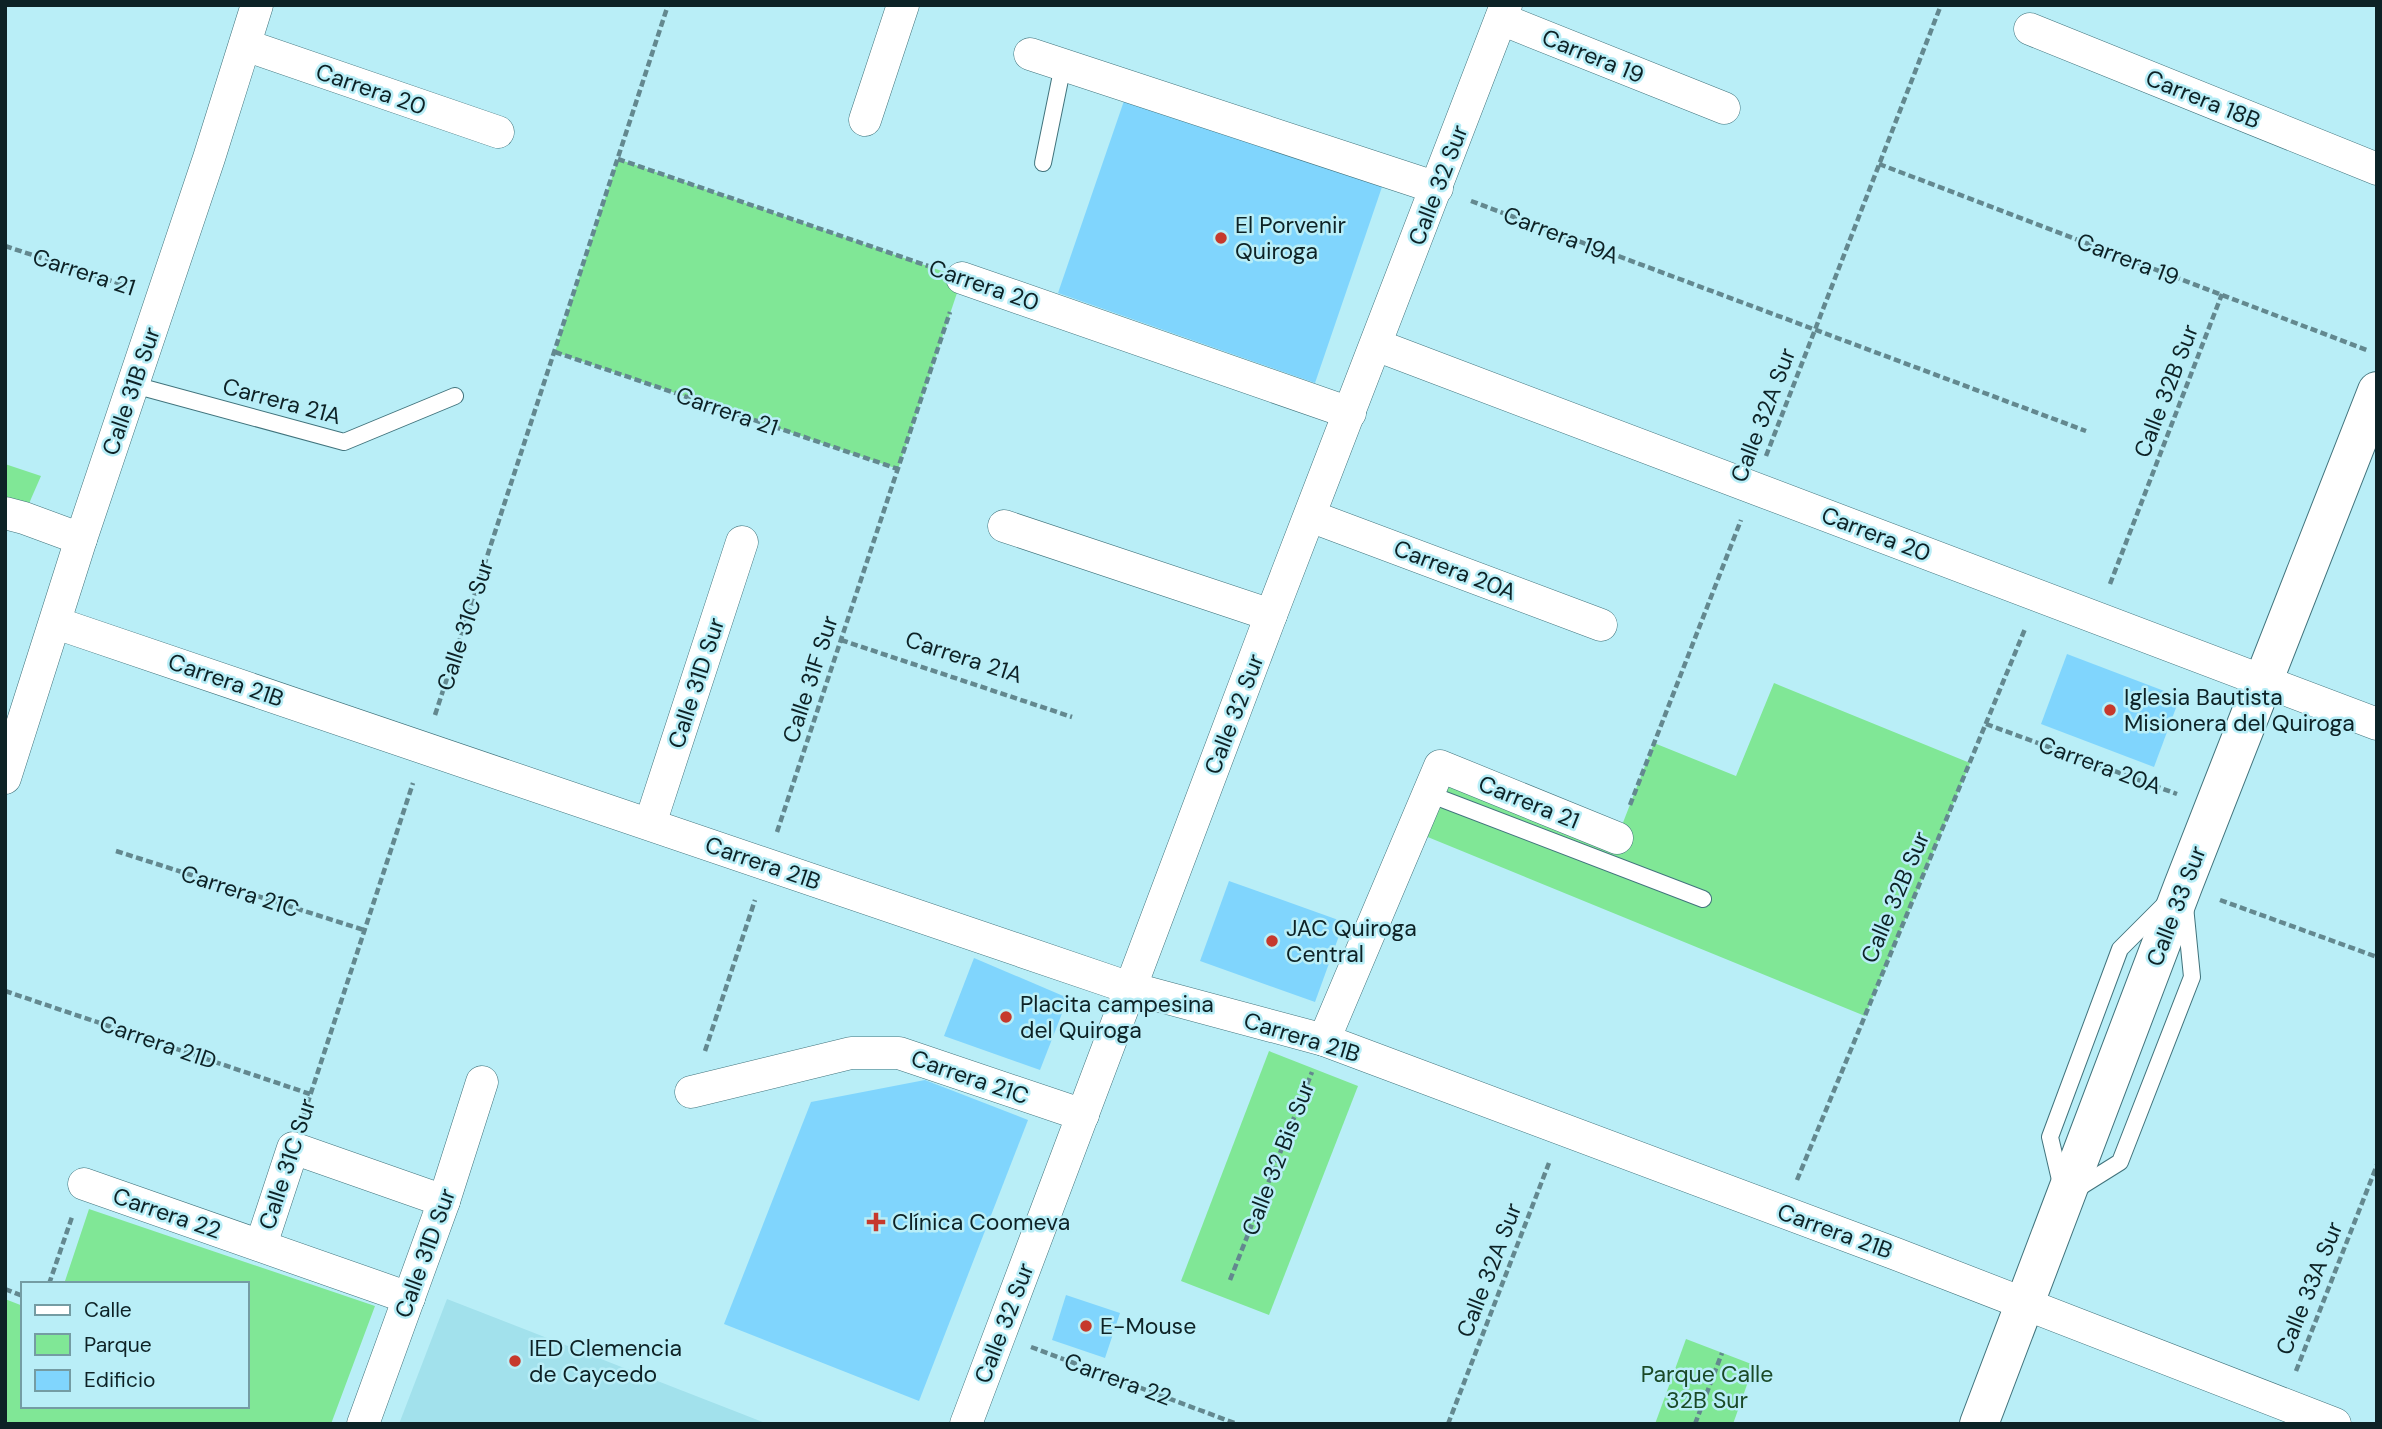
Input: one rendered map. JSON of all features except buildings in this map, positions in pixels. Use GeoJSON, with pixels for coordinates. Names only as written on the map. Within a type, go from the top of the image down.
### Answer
{"type":"FeatureCollection","features":[{"type":"Feature","properties":{"kind":"street"},"geometry":{"type":"LineString","coordinates":[[865,120],[903,5]]}},
{"type":"Feature","properties":{"kind":"street","name":"Calle 31B Sur"},"geometry":{"type":"LineString","coordinates":[[5,778],[244,45],[251,7]]}},
{"type":"Feature","properties":{"kind":"street","name":"Carrera 19"},"geometry":{"type":"LineString","coordinates":[[1504,12],[1724,108]]}},
{"type":"Feature","properties":{"kind":"street","name":"Calle 32 Sur"},"geometry":{"type":"LineString","coordinates":[[966,1424],[1271,615],[1504,12]]}},
{"type":"Feature","properties":{"kind":"street","name":"Carrera 18B"},"geometry":{"type":"LineString","coordinates":[[2030,29],[2377,169]]}},
{"type":"Feature","properties":{"kind":"street","name":"Carrera 20"},"geometry":{"type":"LineString","coordinates":[[244,45],[498,132]]}},
{"type":"Feature","properties":{"kind":"street"},"geometry":{"type":"LineString","coordinates":[[1030,54],[1437,188]]}},
{"type":"Feature","properties":{"kind":"street","name":"Carrera 20"},"geometry":{"type":"LineString","coordinates":[[962,278],[1350,412]]}},
{"type":"Feature","properties":{"kind":"street","name":"Carrera 20"},"geometry":{"type":"LineString","coordinates":[[1376,345],[2377,724]]}},
{"type":"Feature","properties":{"kind":"street","name":"Calle 33 Sur"},"geometry":{"type":"LineString","coordinates":[[1979,1424],[2183,886],[2377,391]]}},
{"type":"Feature","properties":{"kind":"street"},"geometry":{"type":"LineString","coordinates":[[5,513],[81,539]]}},
{"type":"Feature","properties":{"kind":"street","name":"Carrera 20A"},"geometry":{"type":"LineString","coordinates":[[1310,516],[1601,625]]}},
{"type":"Feature","properties":{"kind":"street"},"geometry":{"type":"LineString","coordinates":[[1004,526],[1271,615]]}},
{"type":"Feature","properties":{"kind":"street","name":"Calle 31D Sur"},"geometry":{"type":"LineString","coordinates":[[650,824],[742,542]]}},
{"type":"Feature","properties":{"kind":"street","name":"Carrera 21B"},"geometry":{"type":"LineString","coordinates":[[56,623],[1130,988],[1324,1040],[1784,1212],[2335,1424]]}},
{"type":"Feature","properties":{"kind":"street"},"geometry":{"type":"LineString","coordinates":[[1324,1040],[1434,780]]}},
{"type":"Feature","properties":{"kind":"street","name":"Carrera 21"},"geometry":{"type":"LineString","coordinates":[[1434,780],[1617,838]]}},
{"type":"Feature","properties":{"kind":"street","name":"Carrera 21C"},"geometry":{"type":"LineString","coordinates":[[691,1091],[851,1053],[899,1053],[1083,1115]]}},
{"type":"Feature","properties":{"kind":"street","name":"Calle 31D Sur"},"geometry":{"type":"LineString","coordinates":[[363,1424],[444,1201],[482,1082]]}},
{"type":"Feature","properties":{"kind":"street"},"geometry":{"type":"LineString","coordinates":[[293,1148],[444,1201]]}},
{"type":"Feature","properties":{"kind":"street","name":"Calle 31C Sur"},"geometry":{"type":"LineString","coordinates":[[261,1245],[293,1148]]}},
{"type":"Feature","properties":{"kind":"street","name":"Carrera 22"},"geometry":{"type":"LineString","coordinates":[[84,1184],[409,1298]]}},
{"type":"Feature","properties":{"kind":"lane"},"geometry":{"type":"LineString","coordinates":[[1042,163],[1063,65]]}},
{"type":"Feature","properties":{"kind":"lane","name":"Carrera 21A"},"geometry":{"type":"LineString","coordinates":[[134,385],[344,442],[455,396]]}},
{"type":"Feature","properties":{"kind":"lane"},"geometry":{"type":"LineString","coordinates":[[1434,780],[1703,899]]}},
{"type":"Feature","properties":{"kind":"path","name":"Calle 31C Sur"},"geometry":{"type":"LineString","coordinates":[[293,1148],[668,5]]}},
{"type":"Feature","properties":{"kind":"path","name":"Calle 32A Sur"},"geometry":{"type":"LineString","coordinates":[[1617,838],[1941,5]]}},
{"type":"Feature","properties":{"kind":"path","name":"Carrera 20"},"geometry":{"type":"LineString","coordinates":[[618,159],[962,278]]}},
{"type":"Feature","properties":{"kind":"path","name":"Carrera 19"},"geometry":{"type":"LineString","coordinates":[[1879,164],[2377,353]]}},
{"type":"Feature","properties":{"kind":"path","name":"Carrera 19A"},"geometry":{"type":"LineString","coordinates":[[1437,188],[2086,431]]}},
{"type":"Feature","properties":{"kind":"path","name":"Carrera 21"},"geometry":{"type":"LineString","coordinates":[[5,246],[163,298]]}},
{"type":"Feature","properties":{"kind":"path","name":"Calle 31F Sur"},"geometry":{"type":"LineString","coordinates":[[691,1091],[962,278]]}},
{"type":"Feature","properties":{"kind":"path","name":"Calle 32B Sur"},"geometry":{"type":"LineString","coordinates":[[2096,618],[2222,294]]}},
{"type":"Feature","properties":{"kind":"path","name":"Carrera 21"},"geometry":{"type":"LineString","coordinates":[[555,352],[898,469]]}},
{"type":"Feature","properties":{"kind":"path","name":"Calle 32B Sur"},"geometry":{"type":"LineString","coordinates":[[1784,1212],[2039,596]]}},
{"type":"Feature","properties":{"kind":"path","name":"Carrera 21A"},"geometry":{"type":"LineString","coordinates":[[841,640],[1072,717]]}},
{"type":"Feature","properties":{"kind":"path","name":"Carrera 20A"},"geometry":{"type":"LineString","coordinates":[[1986,724],[2214,807]]}},
{"type":"Feature","properties":{"kind":"path","name":"Carrera 21C"},"geometry":{"type":"LineString","coordinates":[[116,851],[364,930]]}},
{"type":"Feature","properties":{"kind":"path"},"geometry":{"type":"LineString","coordinates":[[2183,886],[2377,957]]}},
{"type":"Feature","properties":{"kind":"path","name":"Carrera 21D"},"geometry":{"type":"LineString","coordinates":[[5,991],[310,1094]]}},
{"type":"Feature","properties":{"kind":"path","name":"Calle 32 Bis Sur"},"geometry":{"type":"LineString","coordinates":[[1230,1280],[1324,1040]]}},
{"type":"Feature","properties":{"kind":"path","name":"Calle 32A Sur"},"geometry":{"type":"LineString","coordinates":[[1448,1424],[1561,1129]]}},
{"type":"Feature","properties":{"kind":"path","name":"Calle 33A Sur"},"geometry":{"type":"LineString","coordinates":[[2283,1404],[2377,1165]]}},
{"type":"Feature","properties":{"kind":"path"},"geometry":{"type":"LineString","coordinates":[[50,1282],[84,1184]]}},
{"type":"Feature","properties":{"kind":"path","name":"Carrera 22"},"geometry":{"type":"LineString","coordinates":[[1000,1335],[1237,1424]]}},
{"type":"Feature","properties":{"kind":"path"},"geometry":{"type":"LineString","coordinates":[[1695,1424],[1722,1353]]}},
{"type":"Feature","properties":{"kind":"shaded area","name":"IED Clemencia de Caycedo"},"geometry":{"type":"Polygon","coordinates":[[[447,1299],[768,1424],[399,1424],[447,1299]]]}},
{"type":"Feature","properties":{"kind":"green space"},"geometry":{"type":"Polygon","coordinates":[[[618,159],[962,278],[898,469],[555,352],[618,159]]]}},
{"type":"Feature","properties":{"kind":"green space"},"geometry":{"type":"Polygon","coordinates":[[[5,464],[41,476],[24,515],[5,509],[5,464]]]}},
{"type":"Feature","properties":{"kind":"green space"},"geometry":{"type":"Polygon","coordinates":[[[1774,683],[1970,763],[1865,1016],[1413,831],[1440,766],[1617,838],[1654,743],[1736,776],[1774,683]]]}},
{"type":"Feature","properties":{"kind":"green space"},"geometry":{"type":"Polygon","coordinates":[[[1269,1051],[1358,1086],[1269,1315],[1181,1281],[1269,1051]]]}},
{"type":"Feature","properties":{"kind":"green space"},"geometry":{"type":"Polygon","coordinates":[[[89,1209],[375,1306],[331,1424],[5,1424],[5,1299],[21,1305],[21,1408],[248,1408],[248,1282],[65,1282],[89,1209]]]}},
{"type":"Feature","properties":{"kind":"green space","name":"Parque Calle 32B Sur"},"geometry":{"type":"Polygon","coordinates":[[[1686,1339],[1754,1365],[1733,1424],[1655,1424],[1686,1339]]]}},
{"type":"Feature","properties":{"kind":"place","name":"El Porvenir Quiroga"},"geometry":{"type":"Point","coordinates":[1221,238]}},
{"type":"Feature","properties":{"kind":"place","name":"Iglesia Bautista Misionera del Quiroga"},"geometry":{"type":"Point","coordinates":[2110,710]}},
{"type":"Feature","properties":{"kind":"place","name":"JAC Quiroga Central"},"geometry":{"type":"Point","coordinates":[1272,941]}},
{"type":"Feature","properties":{"kind":"place","name":"Placita campesina del Quiroga"},"geometry":{"type":"Point","coordinates":[1006,1017]}},
{"type":"Feature","properties":{"kind":"place","name":"Clínica Coomeva"},"geometry":{"type":"Point","coordinates":[876,1222]}},
{"type":"Feature","properties":{"kind":"place","name":"E-Mouse"},"geometry":{"type":"Point","coordinates":[1086,1326]}},
{"type":"Feature","properties":{"kind":"place","name":"IED Clemencia de Caycedo"},"geometry":{"type":"Point","coordinates":[515,1361]}}]}
